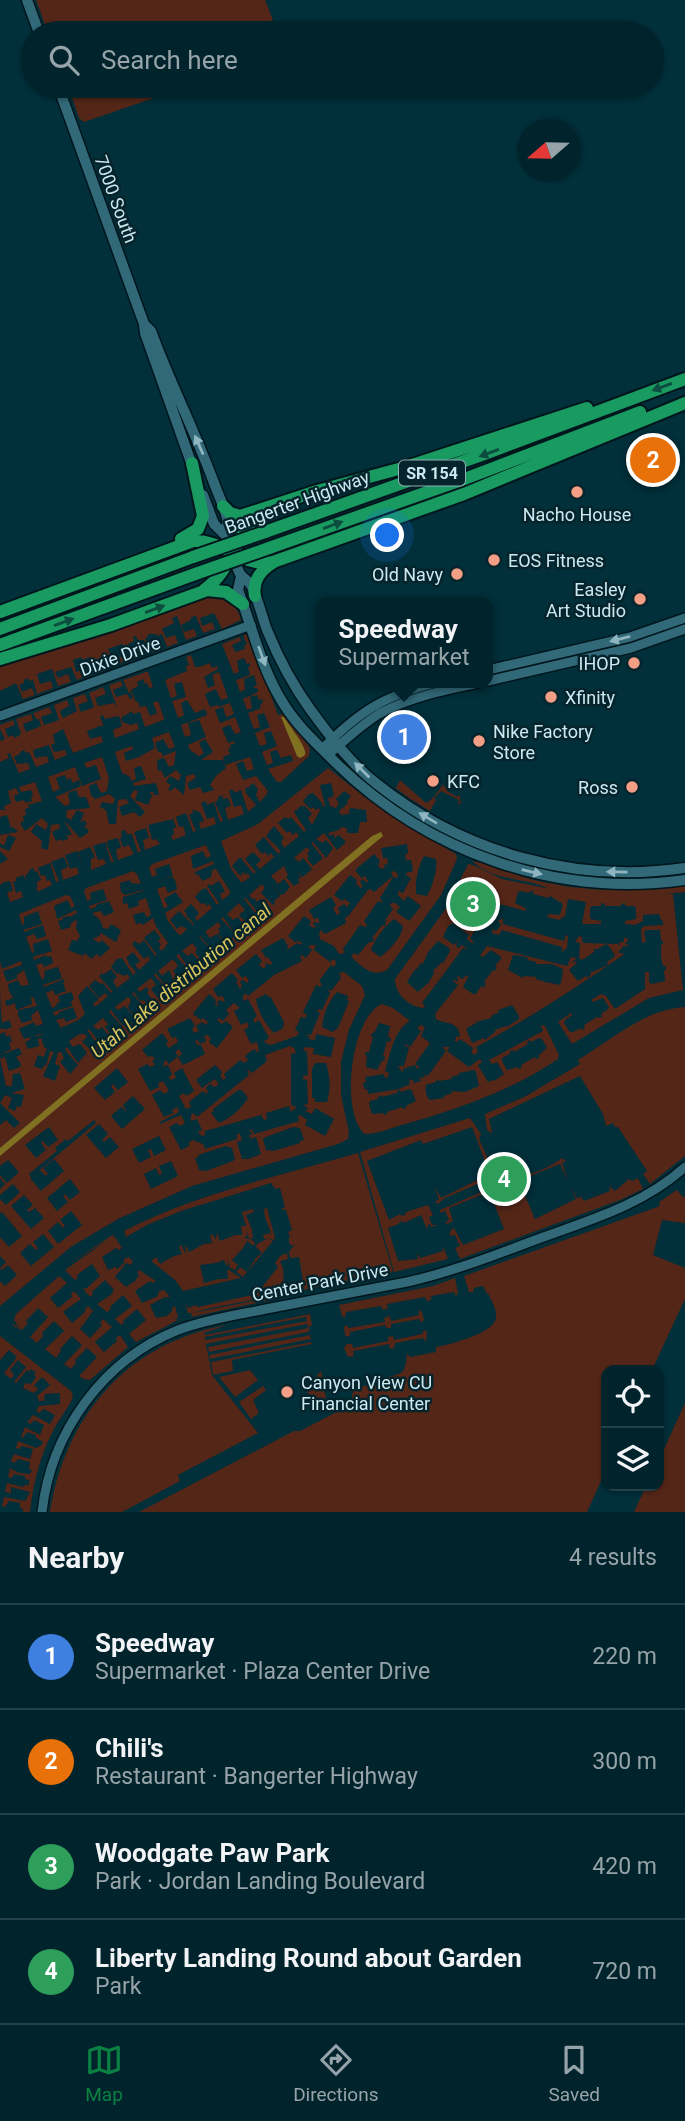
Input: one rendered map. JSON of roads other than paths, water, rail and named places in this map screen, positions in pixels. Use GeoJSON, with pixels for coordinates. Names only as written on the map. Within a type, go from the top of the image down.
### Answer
{"type":"FeatureCollection","features":[{"type":"Feature","properties":{"kind":"highway","name":"Bangerter Highway"},"geometry":{"type":"LineString","coordinates":[[0,629],[685,379]]}},
{"type":"Feature","properties":{"kind":"highway"},"geometry":{"type":"LineString","coordinates":[[223,506],[232,515],[240,516],[317,491],[406,467],[571,412],[639,396]]}},
{"type":"Feature","properties":{"kind":"highway","name":"Bangerter Highway"},"geometry":{"type":"LineString","coordinates":[[0,645],[467,478],[685,396]]}},
{"type":"Feature","properties":{"kind":"highway"},"geometry":{"type":"LineString","coordinates":[[0,611],[199,540],[246,560],[258,563],[278,560],[464,494],[685,403]]}},
{"type":"Feature","properties":{"kind":"highway"},"geometry":{"type":"LineString","coordinates":[[160,552],[192,534],[202,523],[203,509],[192,463]]}},
{"type":"Feature","properties":{"kind":"highway"},"geometry":{"type":"LineString","coordinates":[[199,592],[216,580],[228,564],[250,522],[273,506]]}},
{"type":"Feature","properties":{"kind":"highway"},"geometry":{"type":"LineString","coordinates":[[255,596],[254,584],[258,576],[278,560]]}},
{"type":"Feature","properties":{"kind":"highway"},"geometry":{"type":"LineString","coordinates":[[0,659],[110,625],[212,589],[235,596],[243,604]]}},
{"type":"Feature","properties":{"kind":"main road"},"geometry":{"type":"LineString","coordinates":[[27,0],[35,21]]}},
{"type":"Feature","properties":{"kind":"main road","name":"7000 South"},"geometry":{"type":"LineString","coordinates":[[62,98],[214,524],[227,537]]}},
{"type":"Feature","properties":{"kind":"main road","name":"7000 South"},"geometry":{"type":"LineString","coordinates":[[144,324],[151,331],[223,506],[227,519],[227,537],[241,576],[238,590],[267,670],[279,697],[294,719],[325,752],[363,788],[404,817],[453,844],[501,864],[554,877],[603,884],[685,880]]}},
{"type":"Feature","properties":{"kind":"main road","name":"7000 South"},"geometry":{"type":"LineString","coordinates":[[241,576],[251,584],[288,675],[309,708],[336,742],[376,784],[406,804],[445,828],[497,851],[546,864],[591,871],[645,872],[685,868]]}},
{"type":"Feature","properties":{"kind":"street"},"geometry":{"type":"LineString","coordinates":[[493,669],[630,637],[685,618]]}},
{"type":"Feature","properties":{"kind":"street","name":"Dixie Drive"},"geometry":{"type":"LineString","coordinates":[[0,716],[251,625]]}},
{"type":"Feature","properties":{"kind":"street"},"geometry":{"type":"LineString","coordinates":[[493,680],[631,648],[685,629]]}},
{"type":"Feature","properties":{"kind":"street"},"geometry":{"type":"LineString","coordinates":[[325,752],[373,705],[416,688]]}},
{"type":"Feature","properties":{"kind":"street"},"geometry":{"type":"LineString","coordinates":[[336,742],[385,712],[422,697],[458,688]]}},
{"type":"Feature","properties":{"kind":"street","name":"Center Park Drive"},"geometry":{"type":"LineString","coordinates":[[42,1512],[51,1466],[78,1411],[111,1373],[153,1342],[179,1330],[212,1320],[411,1281],[466,1265],[630,1204],[658,1188],[685,1167]]}},
{"type":"Feature","properties":{"kind":"place","name":"Chili's"},"geometry":{"type":"Point","coordinates":[653,460]}},
{"type":"Feature","properties":{"kind":"place","name":"Nacho House"},"geometry":{"type":"Point","coordinates":[577,492]}},
{"type":"Feature","properties":{"kind":"place","name":"EOS Fitness"},"geometry":{"type":"Point","coordinates":[494,560]}},
{"type":"Feature","properties":{"kind":"place","name":"Old Navy"},"geometry":{"type":"Point","coordinates":[457,574]}},
{"type":"Feature","properties":{"kind":"place","name":"Easley Art Studio"},"geometry":{"type":"Point","coordinates":[640,599]}},
{"type":"Feature","properties":{"kind":"place","name":"IHOP"},"geometry":{"type":"Point","coordinates":[634,663]}},
{"type":"Feature","properties":{"kind":"place","name":"Xfinity"},"geometry":{"type":"Point","coordinates":[551,697]}},
{"type":"Feature","properties":{"kind":"place","name":"Speedway"},"geometry":{"type":"Point","coordinates":[404,737]}},
{"type":"Feature","properties":{"kind":"place","name":"Nike Factory Store"},"geometry":{"type":"Point","coordinates":[479,741]}},
{"type":"Feature","properties":{"kind":"place","name":"KFC"},"geometry":{"type":"Point","coordinates":[433,781]}},
{"type":"Feature","properties":{"kind":"place","name":"Ross"},"geometry":{"type":"Point","coordinates":[632,787]}},
{"type":"Feature","properties":{"kind":"place","name":"Woodgate Paw Park"},"geometry":{"type":"Point","coordinates":[473,904]}},
{"type":"Feature","properties":{"kind":"place","name":"Liberty Landing Round about Garden"},"geometry":{"type":"Point","coordinates":[504,1179]}},
{"type":"Feature","properties":{"kind":"place","name":"Canyon View CU Financial Center"},"geometry":{"type":"Point","coordinates":[287,1392]}},
{"type":"Feature","properties":{"kind":"water label","name":"Utah Lake distribution canal"},"geometry":{"type":"Point","coordinates":[181,981]}}]}
